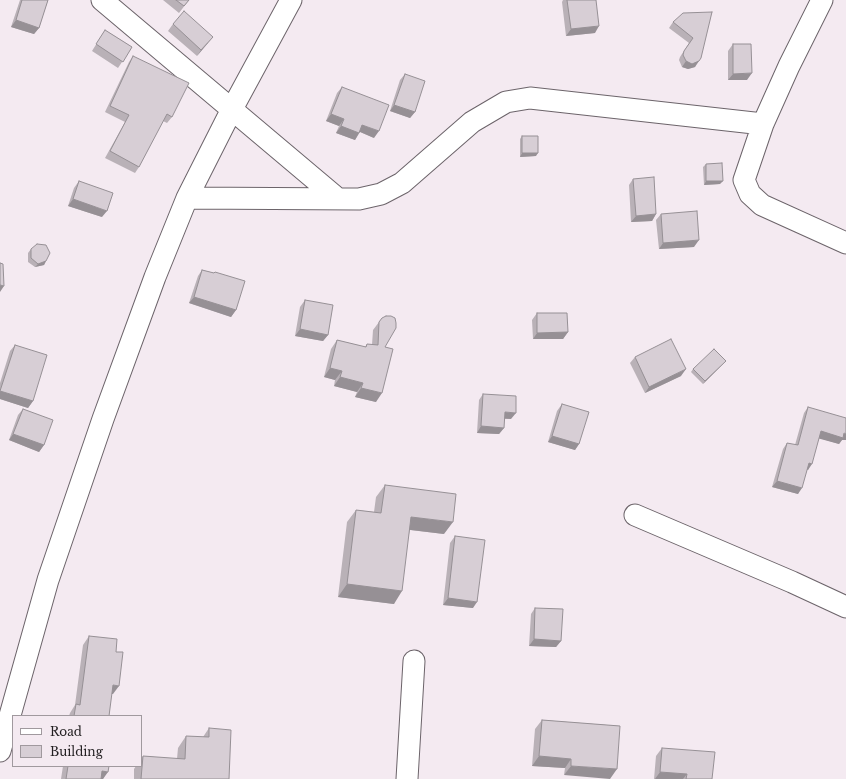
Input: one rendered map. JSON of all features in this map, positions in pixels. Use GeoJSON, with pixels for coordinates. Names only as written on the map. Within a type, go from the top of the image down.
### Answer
{"type":"FeatureCollection","features":[{"type":"Feature","properties":{"kind":"street"},"geometry":{"type":"LineString","coordinates":[[102,0],[337,198]]}},
{"type":"Feature","properties":{"kind":"street"},"geometry":{"type":"LineString","coordinates":[[0,751],[51,573],[106,412],[155,277],[187,198],[232,109],[291,0]]}},
{"type":"Feature","properties":{"kind":"street"},"geometry":{"type":"LineString","coordinates":[[822,0],[763,124],[744,180],[750,194],[762,205],[846,243]]}},
{"type":"Feature","properties":{"kind":"street"},"geometry":{"type":"LineString","coordinates":[[187,198],[359,199],[381,194],[402,183],[472,122],[506,102],[530,98],[763,124]]}},
{"type":"Feature","properties":{"kind":"street"},"geometry":{"type":"LineString","coordinates":[[635,515],[846,607]]}},
{"type":"Feature","properties":{"kind":"street"},"geometry":{"type":"LineString","coordinates":[[407,779],[414,661]]}},
{"type":"Feature","properties":{"kind":"building"},"geometry":{"type":"Polygon","coordinates":[[[22,0],[48,0],[39,28],[16,20],[22,0]]]}},
{"type":"Feature","properties":{"kind":"building"},"geometry":{"type":"Polygon","coordinates":[[[176,0],[189,0],[184,6],[176,0]]]}},
{"type":"Feature","properties":{"kind":"building"},"geometry":{"type":"Polygon","coordinates":[[[567,0],[596,0],[599,26],[571,29],[567,0]]]}},
{"type":"Feature","properties":{"kind":"building"},"geometry":{"type":"Polygon","coordinates":[[[184,11],[213,37],[201,50],[173,24],[184,11]]]}},
{"type":"Feature","properties":{"kind":"building"},"geometry":{"type":"Polygon","coordinates":[[[712,12],[701,58],[699,61],[692,64],[686,61],[683,55],[693,38],[673,22],[683,13],[712,12]]]}},
{"type":"Feature","properties":{"kind":"building"},"geometry":{"type":"Polygon","coordinates":[[[105,30],[132,47],[123,62],[96,44],[105,30]]]}},
{"type":"Feature","properties":{"kind":"building"},"geometry":{"type":"Polygon","coordinates":[[[733,44],[751,44],[752,73],[733,74],[733,44]]]}},
{"type":"Feature","properties":{"kind":"building"},"geometry":{"type":"Polygon","coordinates":[[[133,56],[189,83],[172,117],[167,114],[139,167],[110,151],[129,115],[110,106],[133,56]]]}},
{"type":"Feature","properties":{"kind":"building"},"geometry":{"type":"Polygon","coordinates":[[[405,74],[425,81],[415,112],[394,105],[405,74]]]}},
{"type":"Feature","properties":{"kind":"building"},"geometry":{"type":"Polygon","coordinates":[[[342,87],[389,105],[379,131],[362,125],[359,133],[341,126],[344,119],[331,114],[342,87]]]}},
{"type":"Feature","properties":{"kind":"building"},"geometry":{"type":"Polygon","coordinates":[[[522,136],[538,136],[538,153],[522,153],[522,136]]]}},
{"type":"Feature","properties":{"kind":"building"},"geometry":{"type":"Polygon","coordinates":[[[722,163],[723,181],[706,181],[706,164],[722,163]]]}},
{"type":"Feature","properties":{"kind":"building"},"geometry":{"type":"Polygon","coordinates":[[[654,177],[656,214],[636,216],[633,179],[654,177]]]}},
{"type":"Feature","properties":{"kind":"building"},"geometry":{"type":"Polygon","coordinates":[[[79,181],[113,193],[107,211],[73,199],[79,181]]]}},
{"type":"Feature","properties":{"kind":"building"},"geometry":{"type":"Polygon","coordinates":[[[697,211],[699,240],[663,243],[661,214],[697,211]]]}},
{"type":"Feature","properties":{"kind":"building"},"geometry":{"type":"Polygon","coordinates":[[[37,244],[46,245],[50,253],[46,261],[38,264],[31,258],[31,249],[37,244]]]}},
{"type":"Feature","properties":{"kind":"building"},"geometry":{"type":"Polygon","coordinates":[[[0,263],[3,264],[4,286],[0,285],[0,263]]]}},
{"type":"Feature","properties":{"kind":"building"},"geometry":{"type":"Polygon","coordinates":[[[202,270],[215,272],[245,281],[236,310],[194,297],[202,270]]]}},
{"type":"Feature","properties":{"kind":"building"},"geometry":{"type":"Polygon","coordinates":[[[305,300],[333,305],[328,335],[300,329],[305,300]]]}},
{"type":"Feature","properties":{"kind":"building"},"geometry":{"type":"Polygon","coordinates":[[[537,313],[567,313],[568,332],[537,333],[537,313]]]}},
{"type":"Feature","properties":{"kind":"building"},"geometry":{"type":"Polygon","coordinates":[[[386,316],[395,318],[396,328],[385,347],[393,349],[382,393],[361,388],[363,383],[340,377],[342,371],[330,368],[337,340],[366,347],[367,344],[378,345],[379,322],[386,316]]]}},
{"type":"Feature","properties":{"kind":"building"},"geometry":{"type":"Polygon","coordinates":[[[671,339],[686,369],[649,387],[635,357],[671,339]]]}},
{"type":"Feature","properties":{"kind":"building"},"geometry":{"type":"Polygon","coordinates":[[[15,345],[47,355],[33,401],[0,391],[15,345]]]}},
{"type":"Feature","properties":{"kind":"building"},"geometry":{"type":"Polygon","coordinates":[[[714,349],[726,361],[705,381],[693,369],[714,349]]]}},
{"type":"Feature","properties":{"kind":"building"},"geometry":{"type":"Polygon","coordinates":[[[483,394],[516,396],[516,413],[505,412],[504,428],[481,426],[483,394]]]}},
{"type":"Feature","properties":{"kind":"building"},"geometry":{"type":"Polygon","coordinates":[[[562,404],[589,412],[579,444],[552,436],[562,404]]]}},
{"type":"Feature","properties":{"kind":"building"},"geometry":{"type":"Polygon","coordinates":[[[808,407],[846,418],[846,434],[844,433],[843,438],[821,431],[812,464],[809,463],[802,488],[777,481],[787,443],[798,445],[808,407]]]}},
{"type":"Feature","properties":{"kind":"building"},"geometry":{"type":"Polygon","coordinates":[[[23,409],[53,420],[44,445],[13,434],[23,409]]]}},
{"type":"Feature","properties":{"kind":"building"},"geometry":{"type":"Polygon","coordinates":[[[385,485],[456,494],[453,522],[411,517],[402,591],[347,584],[356,510],[381,513],[385,485]]]}},
{"type":"Feature","properties":{"kind":"building"},"geometry":{"type":"Polygon","coordinates":[[[455,536],[485,540],[477,602],[448,598],[455,536]]]}},
{"type":"Feature","properties":{"kind":"building"},"geometry":{"type":"Polygon","coordinates":[[[535,608],[563,609],[561,641],[534,639],[535,608]]]}},
{"type":"Feature","properties":{"kind":"building"},"geometry":{"type":"Polygon","coordinates":[[[89,636],[117,639],[116,652],[123,652],[119,686],[113,685],[109,715],[74,715],[76,704],[80,705],[89,636]]]}},
{"type":"Feature","properties":{"kind":"building"},"geometry":{"type":"Polygon","coordinates":[[[542,720],[620,726],[617,769],[571,766],[571,759],[539,756],[542,720]]]}},
{"type":"Feature","properties":{"kind":"building"},"geometry":{"type":"Polygon","coordinates":[[[209,728],[231,730],[229,779],[141,779],[143,756],[185,759],[186,736],[209,737],[209,728]]]}},
{"type":"Feature","properties":{"kind":"building"},"geometry":{"type":"Polygon","coordinates":[[[662,748],[715,752],[712,779],[686,779],[687,774],[660,772],[662,748]]]}},
{"type":"Feature","properties":{"kind":"building"},"geometry":{"type":"Polygon","coordinates":[[[68,767],[109,767],[108,772],[102,771],[101,779],[66,779],[68,767]]]}}]}
